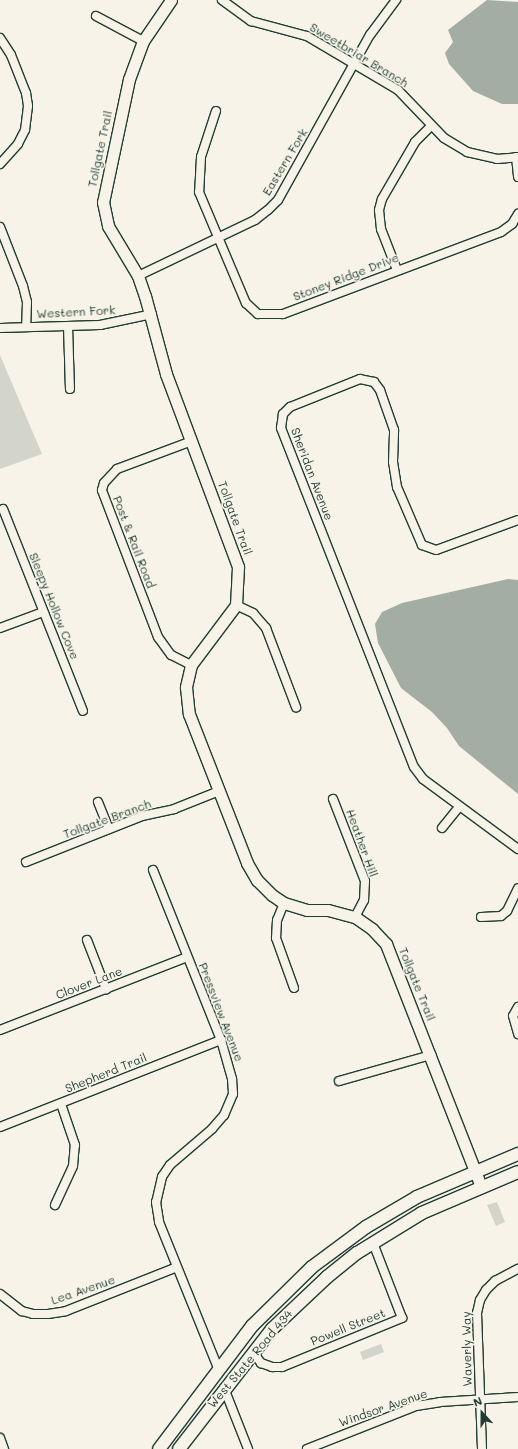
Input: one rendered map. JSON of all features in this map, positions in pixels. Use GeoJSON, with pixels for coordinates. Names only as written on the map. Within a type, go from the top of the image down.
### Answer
{"type":"FeatureCollection","features":[{"type":"Feature","properties":{"kind":"main road"},"geometry":{"type":"LineString","coordinates":[[159,1449],[218,1368],[252,1326],[291,1286],[330,1252],[381,1218],[418,1197],[518,1154]]}},
{"type":"Feature","properties":{"kind":"main road","name":"West State Road 434"},"geometry":{"type":"LineString","coordinates":[[179,1449],[224,1388],[253,1352],[302,1299],[373,1243],[422,1213],[518,1172]]}},
{"type":"Feature","properties":{"kind":"main road"},"geometry":{"type":"LineString","coordinates":[[253,1352],[251,1341],[254,1335],[287,1300],[291,1286]]}},
{"type":"Feature","properties":{"kind":"main road"},"geometry":{"type":"LineString","coordinates":[[193,1429],[198,1414],[215,1390],[220,1376],[218,1368]]}},
{"type":"Feature","properties":{"kind":"street","name":"Tollgate Trail"},"geometry":{"type":"LineString","coordinates":[[171,0],[143,41],[128,79],[103,202],[108,226],[138,276],[152,314],[166,374],[236,556],[239,576],[236,605],[191,666],[186,687],[188,708],[219,791],[252,872],[268,891],[284,903],[307,910],[328,910],[355,917],[380,936],[391,953],[481,1187]]}},
{"type":"Feature","properties":{"kind":"street","name":"Sweetbriar Branch"},"geometry":{"type":"LineString","coordinates":[[222,0],[251,21],[297,32],[354,63],[398,90],[411,101],[430,126],[453,144],[467,152],[497,158],[517,157]]}},
{"type":"Feature","properties":{"kind":"street","name":"Eastern Fork"},"geometry":{"type":"LineString","coordinates":[[138,276],[255,220],[278,200],[354,63],[370,36],[396,0]]}},
{"type":"Feature","properties":{"kind":"street"},"geometry":{"type":"LineString","coordinates":[[96,16],[143,41]]}},
{"type":"Feature","properties":{"kind":"street"},"geometry":{"type":"LineString","coordinates":[[0,38],[11,55],[26,93],[28,106],[25,130],[18,144],[0,164]]}},
{"type":"Feature","properties":{"kind":"street","name":"Stoney Ridge Drive"},"geometry":{"type":"LineString","coordinates":[[216,111],[201,157],[198,176],[204,207],[246,303],[258,314],[267,316],[283,314],[501,232],[512,224],[518,214]]}},
{"type":"Feature","properties":{"kind":"street"},"geometry":{"type":"LineString","coordinates":[[397,270],[381,229],[379,210],[382,199],[415,142],[430,126]]}},
{"type":"Feature","properties":{"kind":"street"},"geometry":{"type":"LineString","coordinates":[[517,157],[518,178]]}},
{"type":"Feature","properties":{"kind":"street"},"geometry":{"type":"LineString","coordinates":[[0,227],[23,286],[26,302],[26,326]]}},
{"type":"Feature","properties":{"kind":"street","name":"Western Fork"},"geometry":{"type":"LineString","coordinates":[[0,328],[26,326],[100,325],[152,314]]}},
{"type":"Feature","properties":{"kind":"street"},"geometry":{"type":"LineString","coordinates":[[68,326],[70,389]]}},
{"type":"Feature","properties":{"kind":"street","name":"Sheridan Avenue"},"geometry":{"type":"LineString","coordinates":[[518,520],[436,550],[422,545],[397,487],[393,462],[394,430],[380,390],[374,382],[360,379],[290,407],[283,414],[281,428],[414,767],[423,779],[518,849]]}},
{"type":"Feature","properties":{"kind":"street","name":"Post & Rail Road"},"geometry":{"type":"LineString","coordinates":[[191,666],[171,655],[158,637],[102,490],[104,483],[117,470],[192,441]]}},
{"type":"Feature","properties":{"kind":"street","name":"Sleepy Hollow Cove"},"geometry":{"type":"LineString","coordinates":[[3,509],[83,711]]}},
{"type":"Feature","properties":{"kind":"street"},"geometry":{"type":"LineString","coordinates":[[236,605],[253,613],[266,628],[296,707]]}},
{"type":"Feature","properties":{"kind":"street"},"geometry":{"type":"LineString","coordinates":[[0,628],[43,612]]}},
{"type":"Feature","properties":{"kind":"street","name":"Tollgate Branch"},"geometry":{"type":"LineString","coordinates":[[26,862],[142,816],[174,809],[219,791]]}},
{"type":"Feature","properties":{"kind":"street","name":"Heather Hill"},"geometry":{"type":"LineString","coordinates":[[333,799],[365,881],[364,900],[355,917]]}},
{"type":"Feature","properties":{"kind":"street"},"geometry":{"type":"LineString","coordinates":[[98,802],[109,829]]}},
{"type":"Feature","properties":{"kind":"street"},"geometry":{"type":"LineString","coordinates":[[442,828],[459,807]]}},
{"type":"Feature","properties":{"kind":"street","name":"Pressview Avenue"},"geometry":{"type":"LineString","coordinates":[[153,870],[221,1040],[232,1079],[230,1104],[219,1122],[170,1165],[157,1190],[156,1211],[218,1368]]}},
{"type":"Feature","properties":{"kind":"street"},"geometry":{"type":"LineString","coordinates":[[481,917],[501,916],[507,911],[518,888]]}},
{"type":"Feature","properties":{"kind":"street"},"geometry":{"type":"LineString","coordinates":[[284,903],[277,920],[276,938],[294,988]]}},
{"type":"Feature","properties":{"kind":"street"},"geometry":{"type":"LineString","coordinates":[[87,940],[106,989]]}},
{"type":"Feature","properties":{"kind":"street","name":"Clover Lane"},"geometry":{"type":"LineString","coordinates":[[1,1027],[106,989],[187,957]]}},
{"type":"Feature","properties":{"kind":"street"},"geometry":{"type":"LineString","coordinates":[[517,1009],[513,1016],[518,1034]]}},
{"type":"Feature","properties":{"kind":"street","name":"Shepherd Trail"},"geometry":{"type":"LineString","coordinates":[[0,1127],[221,1040]]}},
{"type":"Feature","properties":{"kind":"street"},"geometry":{"type":"LineString","coordinates":[[339,1081],[431,1055]]}},
{"type":"Feature","properties":{"kind":"street"},"geometry":{"type":"LineString","coordinates":[[54,1205],[73,1166],[76,1145],[61,1104]]}},
{"type":"Feature","properties":{"kind":"street","name":"Powell Street"},"geometry":{"type":"LineString","coordinates":[[253,1352],[261,1363],[272,1367],[282,1367],[402,1318],[373,1243]]}},
{"type":"Feature","properties":{"kind":"street","name":"Lea Avenue"},"geometry":{"type":"LineString","coordinates":[[0,1294],[22,1311],[33,1314],[48,1314],[66,1311],[177,1267]]}},
{"type":"Feature","properties":{"kind":"street","name":"Waverly Way"},"geometry":{"type":"LineString","coordinates":[[482,1449],[477,1313],[480,1300],[496,1281],[518,1269]]}},
{"type":"Feature","properties":{"kind":"street"},"geometry":{"type":"LineString","coordinates":[[224,1388],[248,1449]]}},
{"type":"Feature","properties":{"kind":"street","name":"Windsor Avenue"},"geometry":{"type":"LineString","coordinates":[[306,1449],[416,1406],[440,1402],[518,1398]]}},
{"type":"Feature","properties":{"kind":"street"},"geometry":{"type":"LineString","coordinates":[[0,1438],[4,1449]]}},
{"type":"Feature","properties":{"kind":"shaded area"},"geometry":{"type":"Polygon","coordinates":[[[487,0],[518,2],[518,104],[502,104],[473,91],[449,64],[445,53],[453,42],[448,30],[487,0]]]}},
{"type":"Feature","properties":{"kind":"shaded area"},"geometry":{"type":"Polygon","coordinates":[[[0,355],[42,454],[0,469],[0,355]]]}},
{"type":"Feature","properties":{"kind":"shaded area"},"geometry":{"type":"Polygon","coordinates":[[[508,579],[518,580],[518,794],[459,746],[447,728],[432,712],[401,688],[378,643],[375,624],[382,612],[402,603],[508,579]]]}},
{"type":"Feature","properties":{"kind":"shaded area"},"geometry":{"type":"Polygon","coordinates":[[[497,1202],[505,1222],[496,1226],[487,1205],[497,1202]]]}},
{"type":"Feature","properties":{"kind":"shaded area"},"geometry":{"type":"Polygon","coordinates":[[[381,1344],[384,1352],[363,1360],[360,1352],[381,1344]]]}}]}
